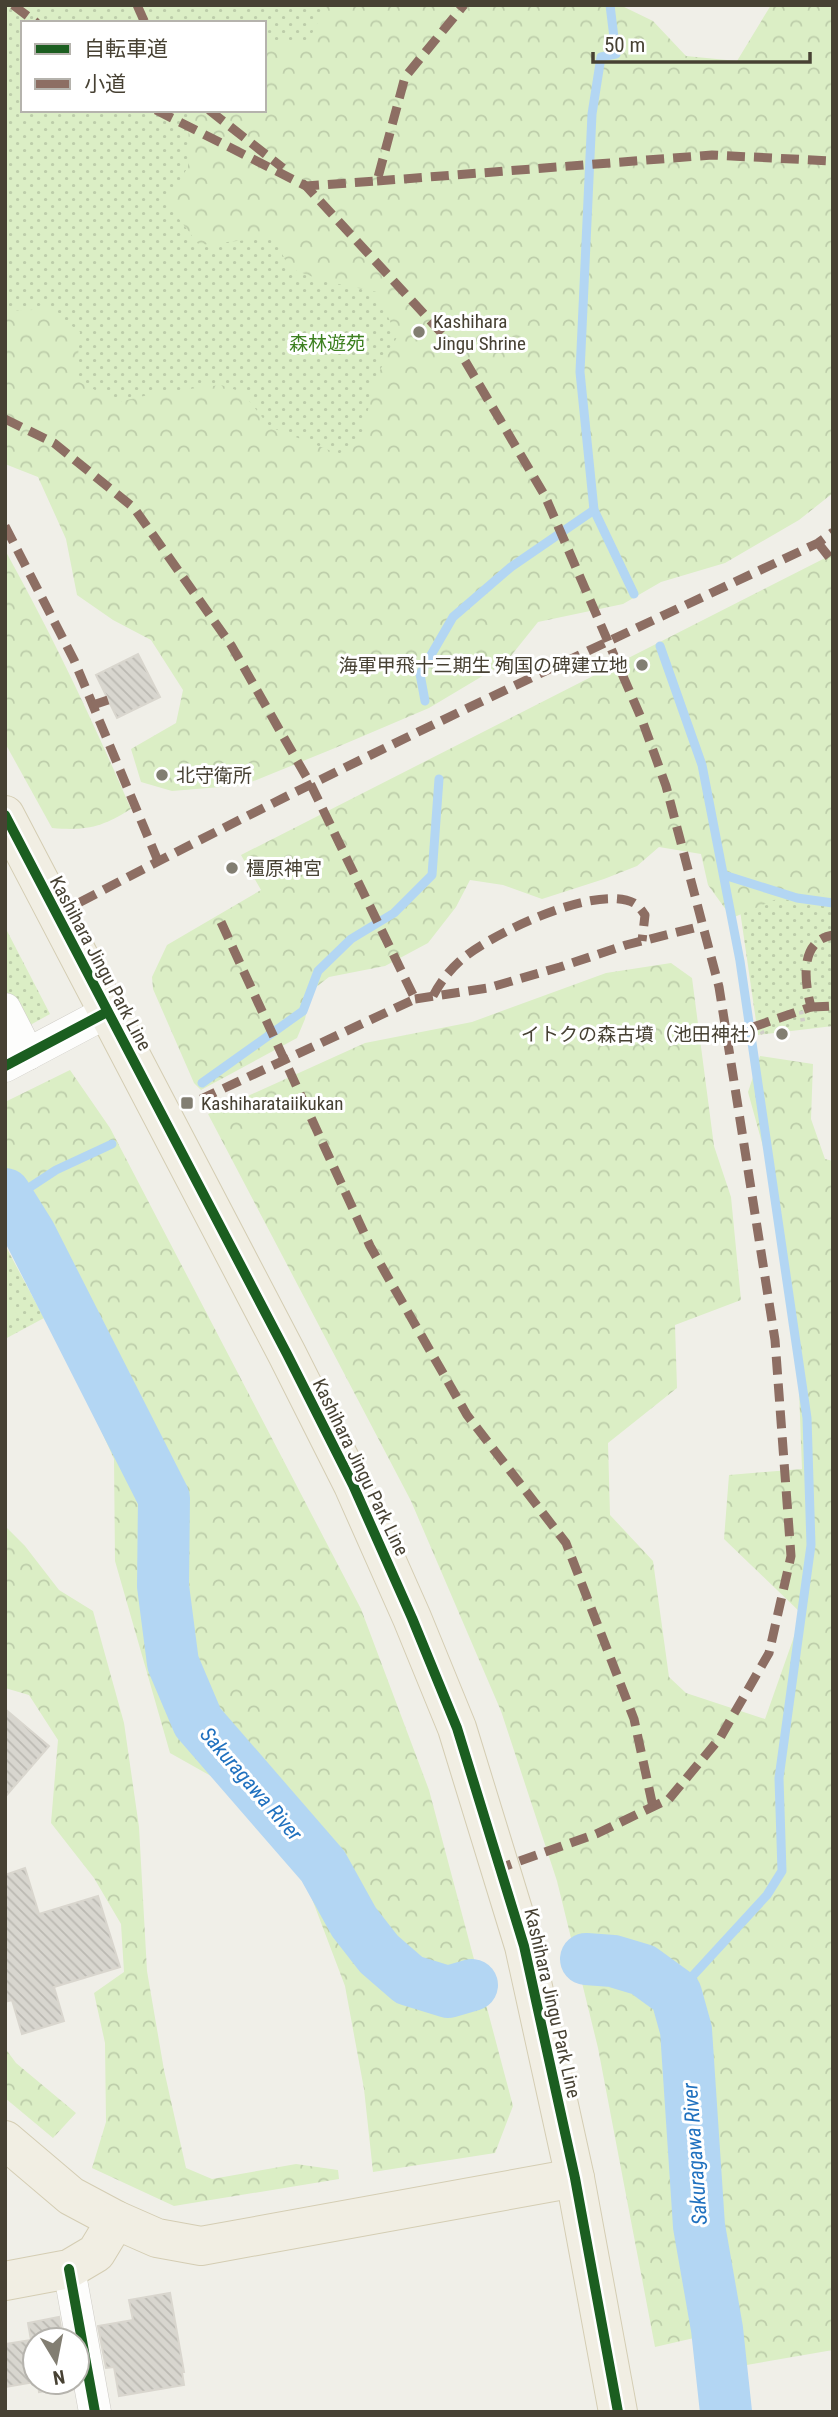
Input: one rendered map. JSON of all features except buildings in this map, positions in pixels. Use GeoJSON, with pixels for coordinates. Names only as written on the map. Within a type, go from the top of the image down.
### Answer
{"type":"FeatureCollection","features":[{"type":"Feature","properties":{"kind":"main road","name":"Kashihara Jingu Park Line"},"geometry":{"type":"LineString","coordinates":[[9,831],[287,1354],[353,1485],[457,1728],[524,1946],[575,2178],[618,2412]]}},
{"type":"Feature","properties":{"kind":"main road"},"geometry":{"type":"LineString","coordinates":[[5,2140],[71,2196],[157,2238],[201,2246],[575,2178]]}},
{"type":"Feature","properties":{"kind":"main road"},"geometry":{"type":"LineString","coordinates":[[5,2281],[69,2269],[96,2253],[116,2220]]}},
{"type":"Feature","properties":{"kind":"street"},"geometry":{"type":"LineString","coordinates":[[5,1009],[17,1060],[107,1013]]}},
{"type":"Feature","properties":{"kind":"street"},"geometry":{"type":"LineString","coordinates":[[69,2269],[94,2412]]}},
{"type":"Feature","properties":{"kind":"path"},"geometry":{"type":"LineString","coordinates":[[801,1011],[803,1022]]}},
{"type":"Feature","properties":{"kind":"path"},"geometry":{"type":"LineString","coordinates":[[758,1025],[763,1034]]}},
{"type":"Feature","properties":{"kind":"green space","name":"森林遊苑"},"geometry":{"type":"Polygon","coordinates":[[[5,5],[528,5],[572,500],[5,403],[5,5]]]}},
{"type":"Feature","properties":{"kind":"green space","name":"Kashihara Jingu Shrine"},"geometry":{"type":"Polygon","coordinates":[[[327,5],[620,5],[653,21],[686,56],[737,61],[771,5],[833,5],[833,493],[799,520],[725,563],[661,582],[623,604],[538,622],[506,662],[429,708],[244,785],[172,791],[141,782],[131,749],[176,723],[183,690],[151,640],[113,620],[77,595],[66,539],[38,477],[5,464],[5,311],[49,309],[80,332],[76,380],[118,402],[157,393],[221,385],[242,392],[270,427],[339,454],[364,431],[373,384],[397,337],[377,292],[324,281],[289,268],[274,237],[199,245],[166,202],[188,167],[189,112],[266,112],[266,43],[307,43],[327,5]]]}},
{"type":"Feature","properties":{"kind":"green space"},"geometry":{"type":"Polygon","coordinates":[[[5,550],[71,678],[131,809],[102,824],[75,829],[52,828],[5,743],[5,550]]]}},
{"type":"Feature","properties":{"kind":"green space"},"geometry":{"type":"Polygon","coordinates":[[[833,554],[833,886],[810,905],[779,898],[732,918],[708,885],[701,854],[659,847],[637,866],[542,899],[503,885],[470,880],[456,907],[428,943],[385,966],[329,977],[311,991],[305,1019],[297,1038],[201,1090],[194,1083],[153,989],[152,977],[167,945],[261,890],[241,855],[833,554]]]}},
{"type":"Feature","properties":{"kind":"green space"},"geometry":{"type":"Polygon","coordinates":[[[833,841],[833,1026],[758,1035],[735,876],[833,841]]]}},
{"type":"Feature","properties":{"kind":"green space"},"geometry":{"type":"Polygon","coordinates":[[[5,927],[50,1014],[5,1039],[5,927]]]}},
{"type":"Feature","properties":{"kind":"green space"},"geometry":{"type":"Polygon","coordinates":[[[671,963],[692,978],[714,1146],[731,1197],[741,1300],[675,1325],[677,1388],[608,1443],[610,1515],[653,1561],[669,1677],[686,1693],[765,1719],[802,1614],[724,1539],[729,1475],[802,1469],[797,1338],[783,1275],[781,1212],[748,1092],[760,1056],[813,1064],[811,1119],[825,1159],[833,1161],[833,2350],[741,2366],[747,2397],[703,2405],[694,2338],[655,2347],[598,2048],[557,1881],[501,1711],[411,1501],[208,1114],[365,1043],[472,1022],[606,973],[671,963]]]}},
{"type":"Feature","properties":{"kind":"green space"},"geometry":{"type":"Polygon","coordinates":[[[70,1070],[110,1128],[361,1609],[429,1790],[513,2106],[495,2153],[373,2172],[364,2089],[345,1986],[306,1883],[234,1789],[170,1753],[115,1561],[114,1459],[48,1313],[5,1227],[5,1102],[70,1070]]]}},
{"type":"Feature","properties":{"kind":"green space"},"geometry":{"type":"Polygon","coordinates":[[[5,1245],[44,1318],[5,1339],[5,1245]]]}},
{"type":"Feature","properties":{"kind":"green space"},"geometry":{"type":"Polygon","coordinates":[[[5,1293],[18,1316],[5,1324],[5,1293]]]}},
{"type":"Feature","properties":{"kind":"green space"},"geometry":{"type":"Polygon","coordinates":[[[5,1526],[25,1546],[59,1590],[93,1611],[124,1723],[139,1827],[147,1971],[164,2070],[186,2168],[212,2179],[296,2164],[338,2170],[339,2179],[174,2206],[92,2168],[106,2122],[105,2043],[94,1993],[124,1972],[121,1924],[94,1878],[51,1823],[58,1740],[29,1695],[5,1688],[5,1526]]]}},
{"type":"Feature","properties":{"kind":"green space"},"geometry":{"type":"Polygon","coordinates":[[[5,2048],[16,2063],[76,2113],[53,2138],[5,2098],[5,2048]]]}},
{"type":"Feature","properties":{"kind":"waterway"},"geometry":{"type":"LineString","coordinates":[[610,5],[616,54],[601,57],[592,114],[580,372],[594,510],[634,594]]}},
{"type":"Feature","properties":{"kind":"waterway"},"geometry":{"type":"LineString","coordinates":[[425,701],[420,674],[453,617],[511,567],[594,510]]}},
{"type":"Feature","properties":{"kind":"waterway"},"geometry":{"type":"LineString","coordinates":[[660,646],[702,765],[740,961],[807,1418],[811,1545],[779,1778],[782,1871],[767,1895],[676,1994]]}},
{"type":"Feature","properties":{"kind":"waterway"},"geometry":{"type":"LineString","coordinates":[[202,1083],[303,1011],[318,971],[351,939],[394,913],[432,875],[439,779]]}},
{"type":"Feature","properties":{"kind":"waterway"},"geometry":{"type":"LineString","coordinates":[[724,875],[797,898],[833,903]]}},
{"type":"Feature","properties":{"kind":"waterway"},"geometry":{"type":"LineString","coordinates":[[9,1201],[56,1170],[112,1144]]}},
{"type":"Feature","properties":{"kind":"waterway","name":"Sakuragawa River"},"geometry":{"type":"LineString","coordinates":[[5,1194],[30,1234],[164,1498],[163,1586],[173,1663],[198,1722],[323,1866],[354,1922],[379,1954],[409,1980],[448,1992],[472,1985]]}},
{"type":"Feature","properties":{"kind":"waterway","name":"Sakuragawa River"},"geometry":{"type":"LineString","coordinates":[[586,1959],[613,1961],[643,1970],[676,1994],[686,2030],[699,2226],[717,2329],[726,2412]]}},
{"type":"Feature","properties":{"kind":"marked path"},"geometry":{"type":"LineString","coordinates":[[13,5],[34,21]]}},
{"type":"Feature","properties":{"kind":"marked path"},"geometry":{"type":"LineString","coordinates":[[137,5],[144,21]]}},
{"type":"Feature","properties":{"kind":"marked path"},"geometry":{"type":"LineString","coordinates":[[302,183],[306,186],[377,181],[405,77],[464,5]]}},
{"type":"Feature","properties":{"kind":"marked path"},"geometry":{"type":"LineString","coordinates":[[160,112],[306,186],[461,354],[545,496],[642,720],[666,786],[719,987],[775,1340],[791,1556],[769,1653],[720,1738],[669,1799],[596,1834],[500,1868]]}},
{"type":"Feature","properties":{"kind":"marked path"},"geometry":{"type":"LineString","coordinates":[[212,112],[283,168]]}},
{"type":"Feature","properties":{"kind":"marked path"},"geometry":{"type":"LineString","coordinates":[[377,181],[712,155],[833,161]]}},
{"type":"Feature","properties":{"kind":"marked path"},"geometry":{"type":"LineString","coordinates":[[5,419],[54,443],[134,508],[231,645],[311,785],[415,999],[201,1099]]}},
{"type":"Feature","properties":{"kind":"marked path"},"geometry":{"type":"LineString","coordinates":[[5,526],[74,660],[158,861]]}},
{"type":"Feature","properties":{"kind":"marked path"},"geometry":{"type":"LineString","coordinates":[[56,915],[339,770],[818,543],[833,532]]}},
{"type":"Feature","properties":{"kind":"marked path"},"geometry":{"type":"LineString","coordinates":[[818,543],[833,562]]}},
{"type":"Feature","properties":{"kind":"marked path"},"geometry":{"type":"LineString","coordinates":[[93,705],[108,700]]}},
{"type":"Feature","properties":{"kind":"marked path"},"geometry":{"type":"LineString","coordinates":[[433,996],[452,969],[482,945],[524,923],[573,905],[617,899],[634,903],[645,915],[642,941]]}},
{"type":"Feature","properties":{"kind":"marked path"},"geometry":{"type":"LineString","coordinates":[[221,922],[370,1246],[467,1415],[566,1543],[634,1719],[653,1807]]}},
{"type":"Feature","properties":{"kind":"marked path"},"geometry":{"type":"LineString","coordinates":[[415,999],[488,988],[626,945],[702,926]]}},
{"type":"Feature","properties":{"kind":"marked path"},"geometry":{"type":"LineString","coordinates":[[727,1036],[811,1007],[806,975],[809,954],[814,945],[833,935]]}},
{"type":"Feature","properties":{"kind":"marked path"},"geometry":{"type":"LineString","coordinates":[[811,1007],[833,1006]]}},
{"type":"Feature","properties":{"kind":"cycle path"},"geometry":{"type":"LineString","coordinates":[[5,815],[353,1485],[457,1728],[524,1946],[575,2178],[618,2412]]}},
{"type":"Feature","properties":{"kind":"cycle path"},"geometry":{"type":"LineString","coordinates":[[5,1066],[107,1012]]}},
{"type":"Feature","properties":{"kind":"cycle path"},"geometry":{"type":"LineString","coordinates":[[69,2269],[95,2412]]}},
{"type":"Feature","properties":{"kind":"place","name":"Kashihara Jingu Shrine"},"geometry":{"type":"Point","coordinates":[419,332]}},
{"type":"Feature","properties":{"kind":"place","name":"海軍甲飛十三期生 殉国の碑建立地"},"geometry":{"type":"Point","coordinates":[642,665]}},
{"type":"Feature","properties":{"kind":"place","name":"北守衛所"},"geometry":{"type":"Point","coordinates":[162,775]}},
{"type":"Feature","properties":{"kind":"place","name":"橿原神宮"},"geometry":{"type":"Point","coordinates":[232,868]}},
{"type":"Feature","properties":{"kind":"place","name":"イトクの森古墳（池田神社）"},"geometry":{"type":"Point","coordinates":[782,1034]}},
{"type":"Feature","properties":{"kind":"place","name":"Kashiharataiikukan"},"geometry":{"type":"Point","coordinates":[187,1103]}}]}
